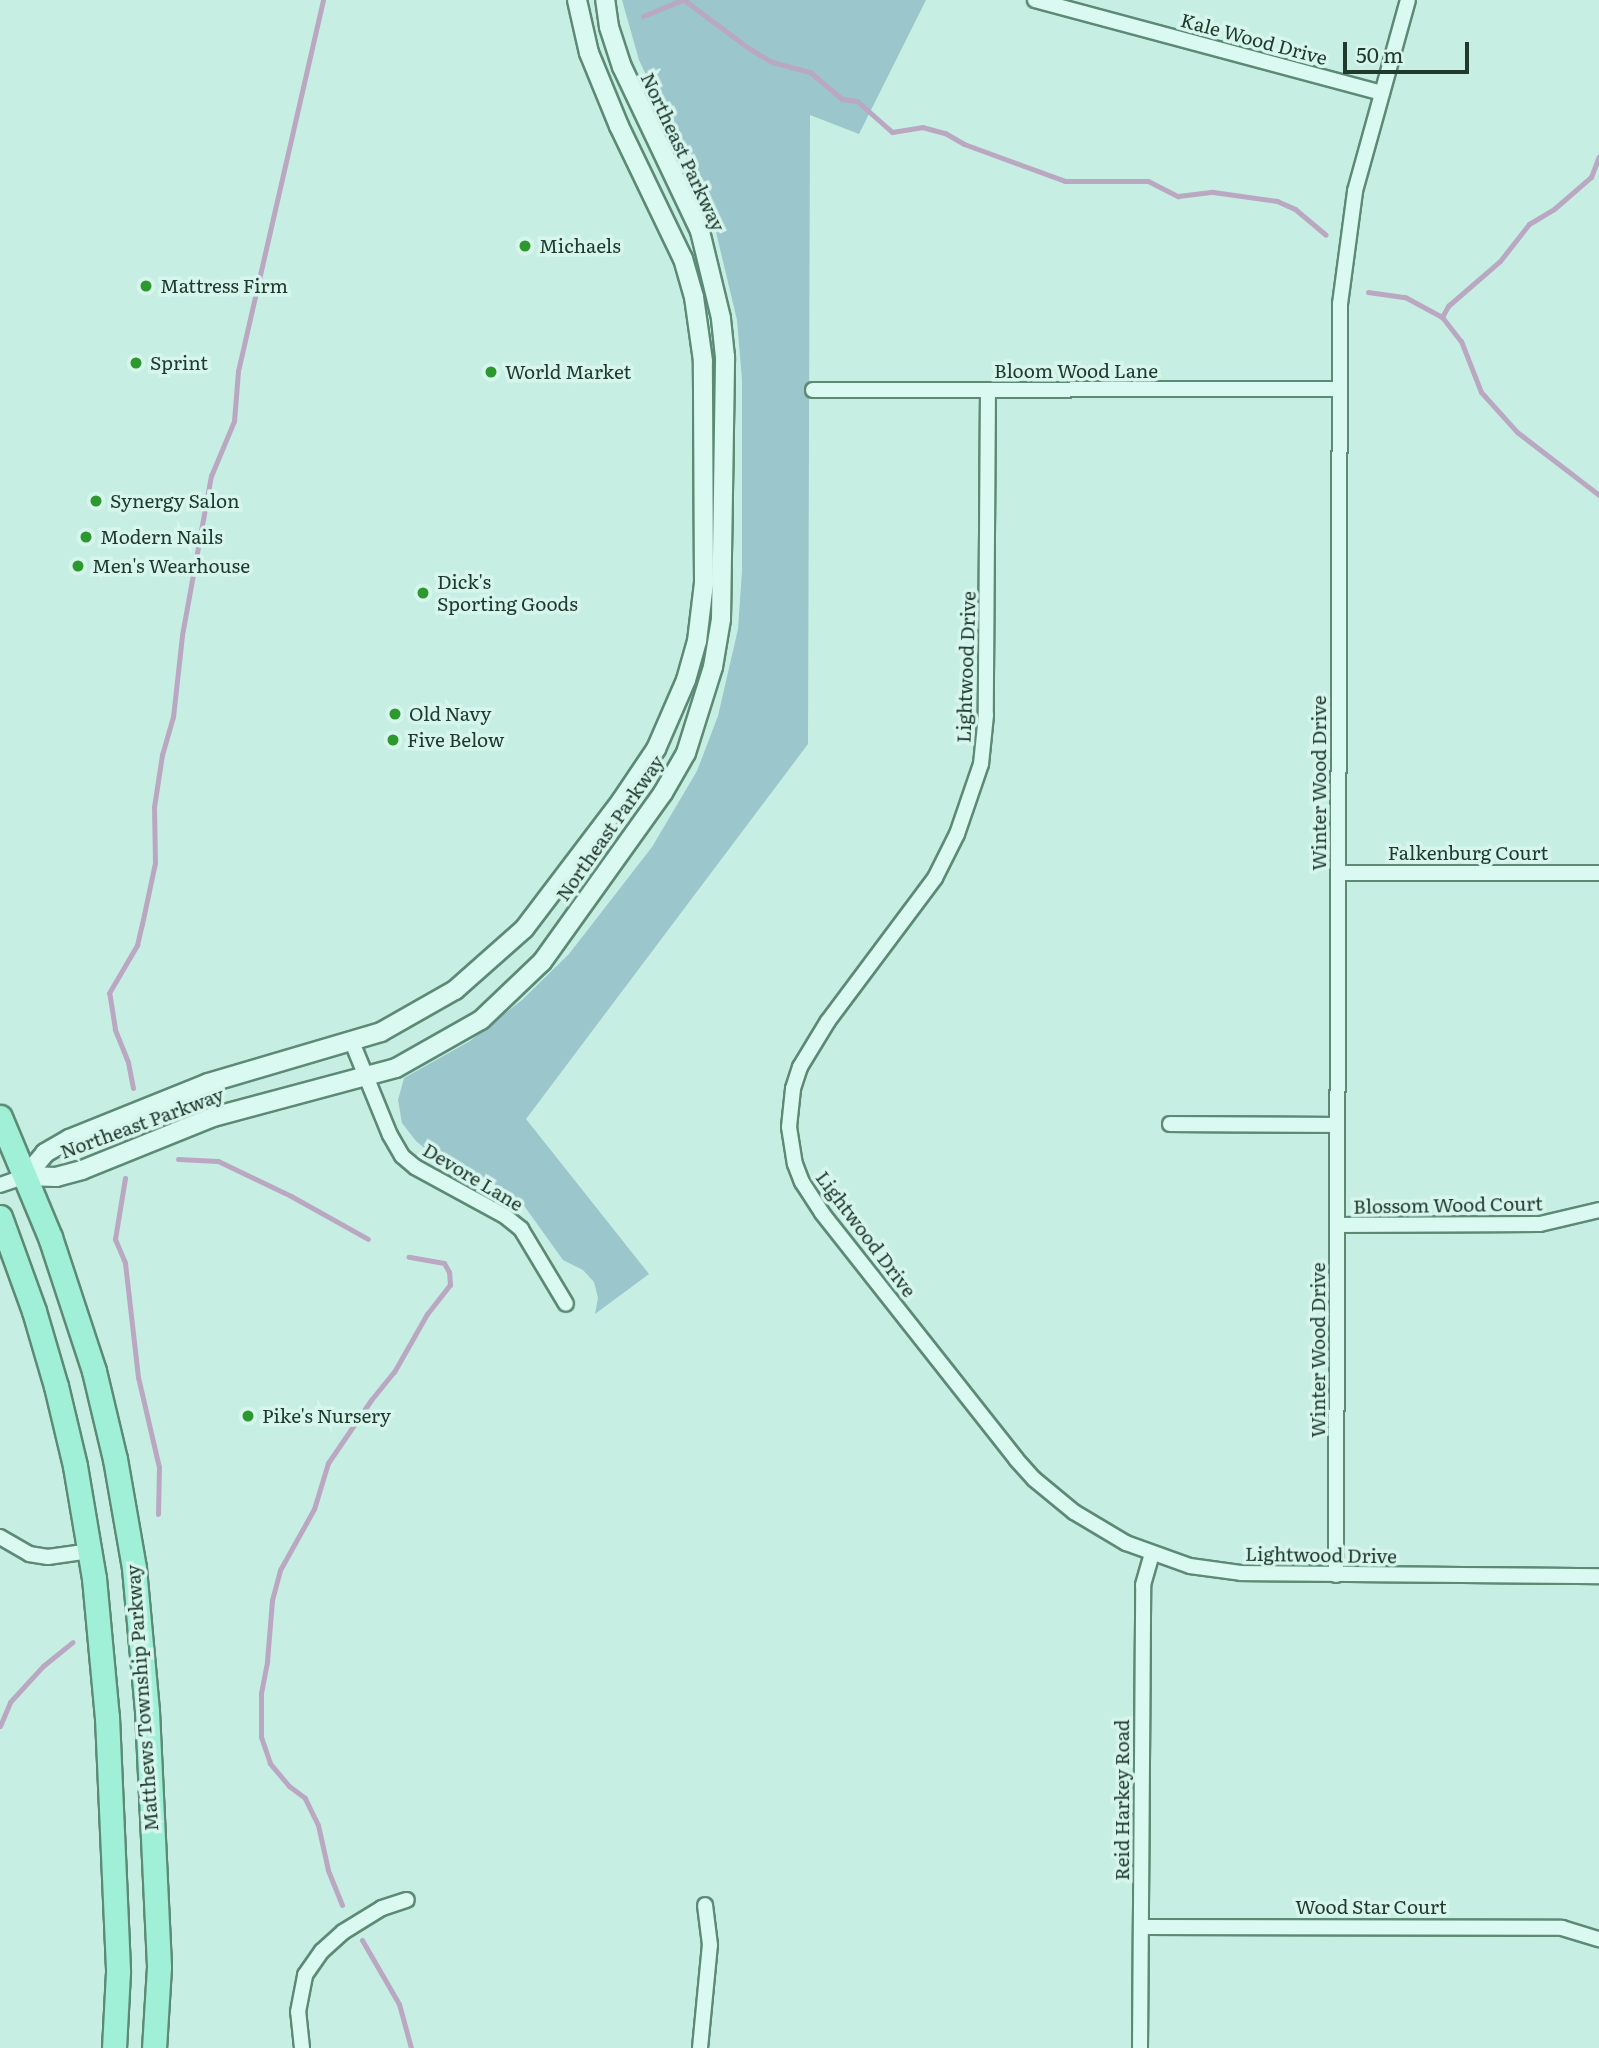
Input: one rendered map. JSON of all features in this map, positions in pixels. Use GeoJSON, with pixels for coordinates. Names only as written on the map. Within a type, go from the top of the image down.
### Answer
{"type":"FeatureCollection","features":[{"type":"Feature","properties":{"kind":"main road","name":"Matthews Township Parkway"},"geometry":{"type":"LineString","coordinates":[[0,1117],[50,1237],[94,1371],[115,1459],[134,1569],[147,1711],[159,1967],[154,2048]]}},
{"type":"Feature","properties":{"kind":"main road","name":"Matthews Township Parkway"},"geometry":{"type":"LineString","coordinates":[[0,1217],[34,1311],[56,1386],[90,1550],[108,1730],[118,1972],[114,2048]]}},
{"type":"Feature","properties":{"kind":"street","name":"Northeast Parkway"},"geometry":{"type":"LineString","coordinates":[[26,1176],[45,1153],[69,1139],[208,1083],[381,1032],[436,1003],[489,962],[524,929],[621,801],[656,749],[686,680],[697,641],[704,583],[704,375],[695,297],[683,259],[619,126],[589,53],[578,0]]}},
{"type":"Feature","properties":{"kind":"street","name":"Northeast Parkway"},"geometry":{"type":"LineString","coordinates":[[0,1185],[26,1176],[56,1177],[82,1170],[213,1117],[397,1068],[481,1020],[542,962],[663,793],[686,753],[713,667],[721,618],[725,357],[721,318],[700,231],[622,67],[609,27],[605,0]]}},
{"type":"Feature","properties":{"kind":"street","name":"Kale Wood Drive"},"geometry":{"type":"LineString","coordinates":[[1035,0],[1382,93]]}},
{"type":"Feature","properties":{"kind":"street","name":"Winter Wood Drive"},"geometry":{"type":"LineString","coordinates":[[1336,1574],[1340,304],[1348,233],[1408,0]]}},
{"type":"Feature","properties":{"kind":"street","name":"Bloom Wood Lane"},"geometry":{"type":"LineString","coordinates":[[813,390],[1338,389]]}},
{"type":"Feature","properties":{"kind":"street","name":"Lightwood Drive"},"geometry":{"type":"LineString","coordinates":[[988,390],[986,715],[978,776],[957,834],[934,878],[810,1047],[793,1089],[789,1128],[791,1147],[802,1182],[822,1213],[1016,1459],[1034,1479],[1074,1513],[1126,1543],[1217,1571],[1599,1576]]}},
{"type":"Feature","properties":{"kind":"street","name":"Falkenburg Court"},"geometry":{"type":"LineString","coordinates":[[1338,873],[1599,873]]}},
{"type":"Feature","properties":{"kind":"street","name":"Devore Lane"},"geometry":{"type":"LineString","coordinates":[[352,1042],[364,1077],[402,1156],[415,1167],[505,1216],[521,1229],[566,1304]]}},
{"type":"Feature","properties":{"kind":"street"},"geometry":{"type":"LineString","coordinates":[[1170,1124],[1337,1125]]}},
{"type":"Feature","properties":{"kind":"street","name":"Blossom Wood Court"},"geometry":{"type":"LineString","coordinates":[[1337,1226],[1540,1224],[1599,1210]]}},
{"type":"Feature","properties":{"kind":"street"},"geometry":{"type":"LineString","coordinates":[[0,1537],[29,1553],[48,1557],[90,1550]]}},
{"type":"Feature","properties":{"kind":"street","name":"Reid Harkey Road"},"geometry":{"type":"LineString","coordinates":[[1140,2048],[1143,1585],[1152,1553]]}},
{"type":"Feature","properties":{"kind":"street"},"geometry":{"type":"LineString","coordinates":[[302,2048],[298,2012],[305,1975],[323,1951],[343,1932],[382,1909],[407,1900]]}},
{"type":"Feature","properties":{"kind":"street"},"geometry":{"type":"LineString","coordinates":[[700,2048],[710,1945],[705,1905]]}},
{"type":"Feature","properties":{"kind":"street","name":"Wood Star Court"},"geometry":{"type":"LineString","coordinates":[[1141,1927],[1562,1928],[1599,1939]]}},
{"type":"Feature","properties":{"kind":"shaded area"},"geometry":{"type":"Polygon","coordinates":[[[622,0],[926,0],[859,134],[810,115],[808,744],[526,1119],[649,1274],[595,1314],[598,1298],[594,1282],[583,1270],[563,1260],[525,1207],[498,1186],[433,1155],[416,1141],[402,1123],[398,1100],[404,1078],[470,1041],[522,1000],[569,954],[652,847],[697,771],[718,716],[738,629],[742,571],[742,380],[737,320],[716,232],[694,176],[639,60],[622,0]]]}},
{"type":"Feature","properties":{"kind":"waterway"},"geometry":{"type":"LineString","coordinates":[[133,1088],[128,1062],[115,1029],[109,993],[137,945],[142,924],[155,863],[154,807],[162,755],[173,717],[182,635],[211,476],[234,421],[238,371],[323,0]]}},
{"type":"Feature","properties":{"kind":"waterway"},"geometry":{"type":"LineString","coordinates":[[643,16],[682,0]]}},
{"type":"Feature","properties":{"kind":"waterway"},"geometry":{"type":"LineString","coordinates":[[684,0],[772,62],[810,72],[842,99],[857,101],[892,132],[922,127],[945,133],[964,144],[1065,181],[1148,181],[1178,196],[1213,192],[1277,201],[1295,209],[1326,235]]}},
{"type":"Feature","properties":{"kind":"waterway"},"geometry":{"type":"LineString","coordinates":[[1442,317],[1448,306],[1500,261],[1529,224],[1554,209],[1591,177],[1599,156]]}},
{"type":"Feature","properties":{"kind":"waterway"},"geometry":{"type":"LineString","coordinates":[[1368,292],[1405,297],[1442,317],[1461,341],[1481,392],[1517,432],[1599,495]]}},
{"type":"Feature","properties":{"kind":"waterway"},"geometry":{"type":"LineString","coordinates":[[178,1159],[218,1161],[291,1196],[368,1239]]}},
{"type":"Feature","properties":{"kind":"waterway"},"geometry":{"type":"LineString","coordinates":[[125,1178],[115,1239],[125,1263],[138,1377],[159,1467],[158,1514]]}},
{"type":"Feature","properties":{"kind":"waterway"},"geometry":{"type":"LineString","coordinates":[[342,1905],[328,1870],[318,1825],[305,1798],[289,1786],[270,1763],[261,1737],[261,1693],[267,1661],[272,1600],[280,1570],[314,1509],[328,1463],[371,1400],[394,1372],[427,1314],[450,1285],[449,1272],[444,1263],[409,1257]]}},
{"type":"Feature","properties":{"kind":"waterway"},"geometry":{"type":"LineString","coordinates":[[0,1726],[10,1702],[43,1666],[73,1642]]}},
{"type":"Feature","properties":{"kind":"waterway"},"geometry":{"type":"LineString","coordinates":[[362,1940],[399,2004],[411,2048]]}},
{"type":"Feature","properties":{"kind":"place","name":"Michaels"},"geometry":{"type":"Point","coordinates":[525,246]}},
{"type":"Feature","properties":{"kind":"place","name":"Mattress Firm"},"geometry":{"type":"Point","coordinates":[146,286]}},
{"type":"Feature","properties":{"kind":"place","name":"Sprint"},"geometry":{"type":"Point","coordinates":[136,363]}},
{"type":"Feature","properties":{"kind":"place","name":"World Market"},"geometry":{"type":"Point","coordinates":[491,372]}},
{"type":"Feature","properties":{"kind":"place","name":"Synergy Salon"},"geometry":{"type":"Point","coordinates":[96,501]}},
{"type":"Feature","properties":{"kind":"place","name":"Modern Nails"},"geometry":{"type":"Point","coordinates":[86,537]}},
{"type":"Feature","properties":{"kind":"place","name":"Men's Wearhouse"},"geometry":{"type":"Point","coordinates":[78,566]}},
{"type":"Feature","properties":{"kind":"place","name":"Dick's Sporting Goods"},"geometry":{"type":"Point","coordinates":[423,593]}},
{"type":"Feature","properties":{"kind":"place","name":"Old Navy"},"geometry":{"type":"Point","coordinates":[395,714]}},
{"type":"Feature","properties":{"kind":"place","name":"Five Below"},"geometry":{"type":"Point","coordinates":[393,740]}},
{"type":"Feature","properties":{"kind":"place","name":"Pike's Nursery"},"geometry":{"type":"Point","coordinates":[248,1416]}}]}
